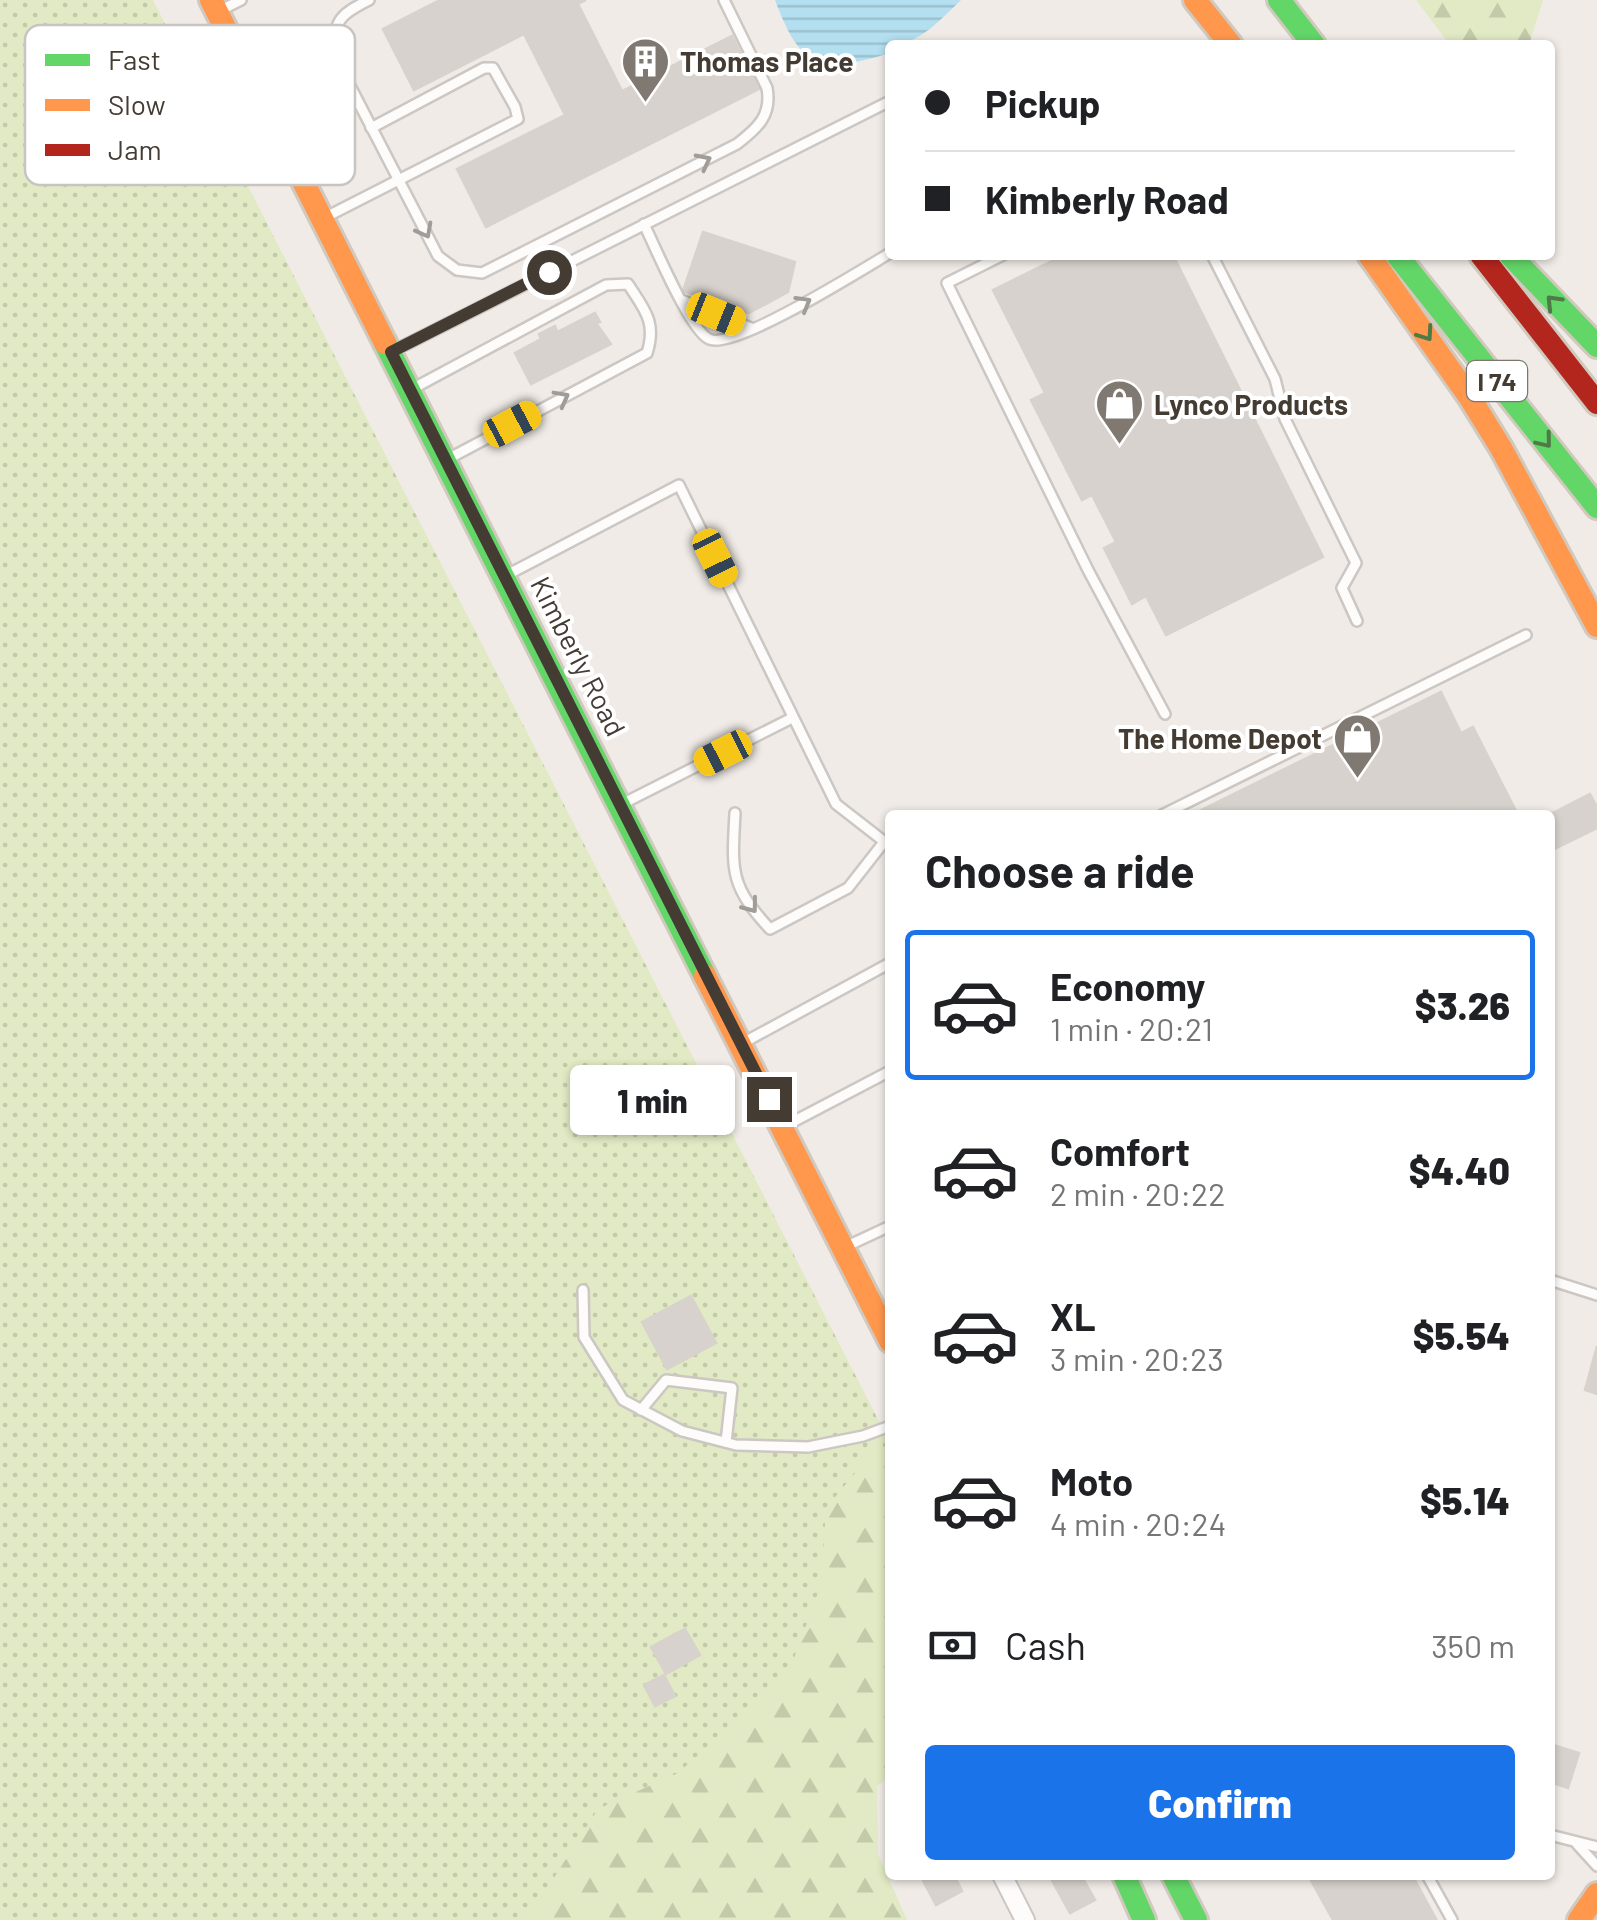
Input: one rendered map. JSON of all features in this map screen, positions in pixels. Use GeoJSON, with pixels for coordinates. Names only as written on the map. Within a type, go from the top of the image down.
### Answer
{"type":"FeatureCollection","features":[{"type":"Feature","properties":{"kind":"main road"},"geometry":{"type":"LineString","coordinates":[[1195,0],[1227,40]]}},
{"type":"Feature","properties":{"kind":"main road"},"geometry":{"type":"LineString","coordinates":[[1279,0],[1310,40]]}},
{"type":"Feature","properties":{"kind":"main road","name":"Kimberly Road"},"geometry":{"type":"LineString","coordinates":[[306,185],[885,1330]]}},
{"type":"Feature","properties":{"kind":"main road"},"geometry":{"type":"LineString","coordinates":[[1372,260],[1491,431],[1535,505],[1597,626]]}},
{"type":"Feature","properties":{"kind":"main road","name":"I 74"},"geometry":{"type":"LineString","coordinates":[[1402,260],[1597,506]]}},
{"type":"Feature","properties":{"kind":"main road","name":"I 74"},"geometry":{"type":"LineString","coordinates":[[1486,260],[1597,403]]}},
{"type":"Feature","properties":{"kind":"main road"},"geometry":{"type":"LineString","coordinates":[[1515,260],[1597,346]]}},
{"type":"Feature","properties":{"kind":"main road"},"geometry":{"type":"LineString","coordinates":[[1126,1880],[1144,1920]]}},
{"type":"Feature","properties":{"kind":"main road"},"geometry":{"type":"LineString","coordinates":[[1176,1880],[1196,1920]]}},
{"type":"Feature","properties":{"kind":"main road"},"geometry":{"type":"LineString","coordinates":[[1579,1920],[1597,1894]]}},
{"type":"Feature","properties":{"kind":"street"},"geometry":{"type":"LineString","coordinates":[[1005,1880],[1025,1920]]}},
{"type":"Feature","properties":{"kind":"lane"},"geometry":{"type":"LineString","coordinates":[[214,6],[241,0]]}},
{"type":"Feature","properties":{"kind":"lane"},"geometry":{"type":"LineString","coordinates":[[337,25],[343,13],[369,0]]}},
{"type":"Feature","properties":{"kind":"lane"},"geometry":{"type":"LineString","coordinates":[[355,97],[438,256],[457,270],[482,273],[738,144],[765,118],[770,104],[767,88],[724,0]]}},
{"type":"Feature","properties":{"kind":"lane"},"geometry":{"type":"LineString","coordinates":[[323,218],[518,120],[515,107],[492,68],[484,68],[371,128]]}},
{"type":"Feature","properties":{"kind":"lane"},"geometry":{"type":"LineString","coordinates":[[391,352],[885,104]]}},
{"type":"Feature","properties":{"kind":"lane"},"geometry":{"type":"LineString","coordinates":[[644,224],[694,325],[709,339],[720,341],[772,322],[885,256]]}},
{"type":"Feature","properties":{"kind":"lane"},"geometry":{"type":"LineString","coordinates":[[992,260],[948,283],[1088,570],[1164,714]]}},
{"type":"Feature","properties":{"kind":"lane"},"geometry":{"type":"LineString","coordinates":[[1215,260],[1275,379],[1284,420],[1356,563],[1342,588],[1357,621]]}},
{"type":"Feature","properties":{"kind":"lane"},"geometry":{"type":"LineString","coordinates":[[410,390],[606,285],[628,284],[649,316],[653,335],[647,352],[445,460]]}},
{"type":"Feature","properties":{"kind":"lane"},"geometry":{"type":"LineString","coordinates":[[682,300],[751,328]]}},
{"type":"Feature","properties":{"kind":"lane"},"geometry":{"type":"LineString","coordinates":[[505,576],[679,485],[836,804],[885,842]]}},
{"type":"Feature","properties":{"kind":"lane"},"geometry":{"type":"LineString","coordinates":[[1172,810],[1526,635]]}},
{"type":"Feature","properties":{"kind":"lane"},"geometry":{"type":"LineString","coordinates":[[620,805],[792,718]]}},
{"type":"Feature","properties":{"kind":"lane"},"geometry":{"type":"LineString","coordinates":[[735,813],[733,860],[738,888],[770,929],[848,888],[885,846]]}},
{"type":"Feature","properties":{"kind":"lane"},"geometry":{"type":"LineString","coordinates":[[741,1044],[885,967]]}},
{"type":"Feature","properties":{"kind":"lane"},"geometry":{"type":"LineString","coordinates":[[782,1127],[885,1073]]}},
{"type":"Feature","properties":{"kind":"lane"},"geometry":{"type":"LineString","coordinates":[[843,1248],[885,1228]]}},
{"type":"Feature","properties":{"kind":"lane"},"geometry":{"type":"LineString","coordinates":[[1555,1281],[1597,1294]]}},
{"type":"Feature","properties":{"kind":"lane"},"geometry":{"type":"LineString","coordinates":[[583,1290],[584,1336],[623,1400],[682,1431],[726,1442],[808,1447],[885,1428]]}},
{"type":"Feature","properties":{"kind":"lane"},"geometry":{"type":"LineString","coordinates":[[642,1410],[666,1380],[732,1388],[726,1442]]}},
{"type":"Feature","properties":{"kind":"lane"},"geometry":{"type":"LineString","coordinates":[[1555,1837],[1597,1848]]}},
{"type":"Feature","properties":{"kind":"lane"},"geometry":{"type":"LineString","coordinates":[[1577,1844],[1597,1866]]}},
{"type":"Feature","properties":{"kind":"lane"},"geometry":{"type":"LineString","coordinates":[[1431,1880],[1452,1920]]}},
{"type":"Feature","properties":{"kind":"green space"},"geometry":{"type":"Polygon","coordinates":[[[0,0],[153,0],[166,25],[25,25],[25,185],[247,185],[885,1433],[885,1743],[809,1782],[880,1920],[0,1920],[0,0]]]}},
{"type":"Feature","properties":{"kind":"green space"},"geometry":{"type":"Polygon","coordinates":[[[1416,0],[1543,0],[1531,40],[1446,40],[1416,0]]]}},
{"type":"Feature","properties":{"kind":"green space"},"geometry":{"type":"Polygon","coordinates":[[[885,1446],[885,1780],[877,1786],[878,1854],[885,1880],[889,1880],[907,1920],[527,1920],[598,1809],[678,1773],[788,1675],[821,1584],[826,1508],[870,1455],[885,1446]]]}},
{"type":"Feature","properties":{"kind":"water"},"geometry":{"type":"Polygon","coordinates":[[[775,0],[961,0],[913,40],[885,40],[885,54],[846,63],[816,61],[794,41],[775,0]]]}},
{"type":"Feature","properties":{"kind":"building","name":"Thomas Place"},"geometry":{"type":"Polygon","coordinates":[[[440,0],[586,0],[578,4],[622,91],[732,36],[759,89],[486,227],[457,169],[565,115],[524,34],[414,90],[383,29],[440,0]]]}},
{"type":"Feature","properties":{"kind":"building"},"geometry":{"type":"Polygon","coordinates":[[[703,232],[795,262],[788,292],[749,313],[683,291],[703,232]]]}},
{"type":"Feature","properties":{"kind":"building"},"geometry":{"type":"Polygon","coordinates":[[[1054,260],[1175,260],[1323,557],[1166,635],[1146,596],[1132,604],[1104,548],[1116,542],[1092,495],[1082,500],[1031,400],[1045,393],[993,290],[1054,260]]]}},
{"type":"Feature","properties":{"kind":"building"},"geometry":{"type":"Polygon","coordinates":[[[595,313],[600,322],[596,323],[611,344],[531,384],[515,353],[555,326],[557,332],[595,313]]]}},
{"type":"Feature","properties":{"kind":"building","name":"The Home Depot"},"geometry":{"type":"Polygon","coordinates":[[[1441,692],[1461,733],[1435,746],[1468,810],[1201,810],[1441,692]]]}},
{"type":"Feature","properties":{"kind":"building"},"geometry":{"type":"Polygon","coordinates":[[[1473,727],[1515,810],[1468,810],[1435,746],[1473,727]]]}},
{"type":"Feature","properties":{"kind":"building"},"geometry":{"type":"Polygon","coordinates":[[[1590,794],[1597,807],[1597,828],[1555,849],[1555,812],[1590,794]]]}},
{"type":"Feature","properties":{"kind":"building"},"geometry":{"type":"Polygon","coordinates":[[[691,1296],[716,1343],[667,1369],[642,1322],[691,1296]]]}},
{"type":"Feature","properties":{"kind":"building"},"geometry":{"type":"Polygon","coordinates":[[[1597,1346],[1597,1394],[1585,1390],[1597,1346]]]}},
{"type":"Feature","properties":{"kind":"building"},"geometry":{"type":"Polygon","coordinates":[[[685,1629],[700,1655],[666,1674],[651,1647],[685,1629]]]}},
{"type":"Feature","properties":{"kind":"building"},"geometry":{"type":"Polygon","coordinates":[[[664,1675],[675,1696],[655,1706],[644,1685],[664,1675]]]}},
{"type":"Feature","properties":{"kind":"building"},"geometry":{"type":"Polygon","coordinates":[[[1555,1746],[1579,1753],[1568,1788],[1555,1784],[1555,1746]]]}},
{"type":"Feature","properties":{"kind":"building"},"geometry":{"type":"Polygon","coordinates":[[[923,1880],[956,1880],[962,1891],[936,1905],[923,1880]]]}},
{"type":"Feature","properties":{"kind":"building"},"geometry":{"type":"Polygon","coordinates":[[[1052,1880],[1084,1880],[1095,1900],[1070,1913],[1052,1880]]]}},
{"type":"Feature","properties":{"kind":"building"},"geometry":{"type":"Polygon","coordinates":[[[1311,1880],[1415,1880],[1436,1919],[1333,1920],[1311,1880]]]}},
{"type":"Feature","properties":{"kind":"traffic: fast"},"geometry":{"type":"LineString","coordinates":[[1279,0],[1310,40]]}},
{"type":"Feature","properties":{"kind":"traffic: fast"},"geometry":{"type":"LineString","coordinates":[[1401,260],[1597,507]]}},
{"type":"Feature","properties":{"kind":"traffic: fast"},"geometry":{"type":"LineString","coordinates":[[1515,260],[1597,346]]}},
{"type":"Feature","properties":{"kind":"traffic: fast"},"geometry":{"type":"LineString","coordinates":[[385,343],[705,976]]}},
{"type":"Feature","properties":{"kind":"traffic: fast"},"geometry":{"type":"LineString","coordinates":[[1126,1880],[1144,1920]]}},
{"type":"Feature","properties":{"kind":"traffic: fast"},"geometry":{"type":"LineString","coordinates":[[1176,1880],[1196,1920]]}},
{"type":"Feature","properties":{"kind":"traffic: slow"},"geometry":{"type":"LineString","coordinates":[[211,0],[224,25]]}},
{"type":"Feature","properties":{"kind":"traffic: slow"},"geometry":{"type":"LineString","coordinates":[[1195,0],[1227,40]]}},
{"type":"Feature","properties":{"kind":"traffic: slow"},"geometry":{"type":"LineString","coordinates":[[305,185],[385,343]]}},
{"type":"Feature","properties":{"kind":"traffic: slow"},"geometry":{"type":"LineString","coordinates":[[1373,260],[1501,448],[1597,626]]}},
{"type":"Feature","properties":{"kind":"traffic: slow"},"geometry":{"type":"LineString","coordinates":[[705,976],[885,1331]]}},
{"type":"Feature","properties":{"kind":"traffic: slow"},"geometry":{"type":"LineString","coordinates":[[1579,1920],[1597,1894]]}},
{"type":"Feature","properties":{"kind":"traffic: jam"},"geometry":{"type":"LineString","coordinates":[[1485,260],[1597,403]]}},
{"type":"Feature","properties":{"kind":"place","name":"Thomas Place"},"geometry":{"type":"Point","coordinates":[645,104]}},
{"type":"Feature","properties":{"kind":"place","name":"Lynco Products"},"geometry":{"type":"Point","coordinates":[1119,446]}},
{"type":"Feature","properties":{"kind":"place","name":"The Home Depot"},"geometry":{"type":"Point","coordinates":[1357,780]}},
{"type":"Feature","properties":{"kind":"route"},"geometry":{"type":"LineString","coordinates":[[549,272],[391,352],[769,1099]]}}]}
